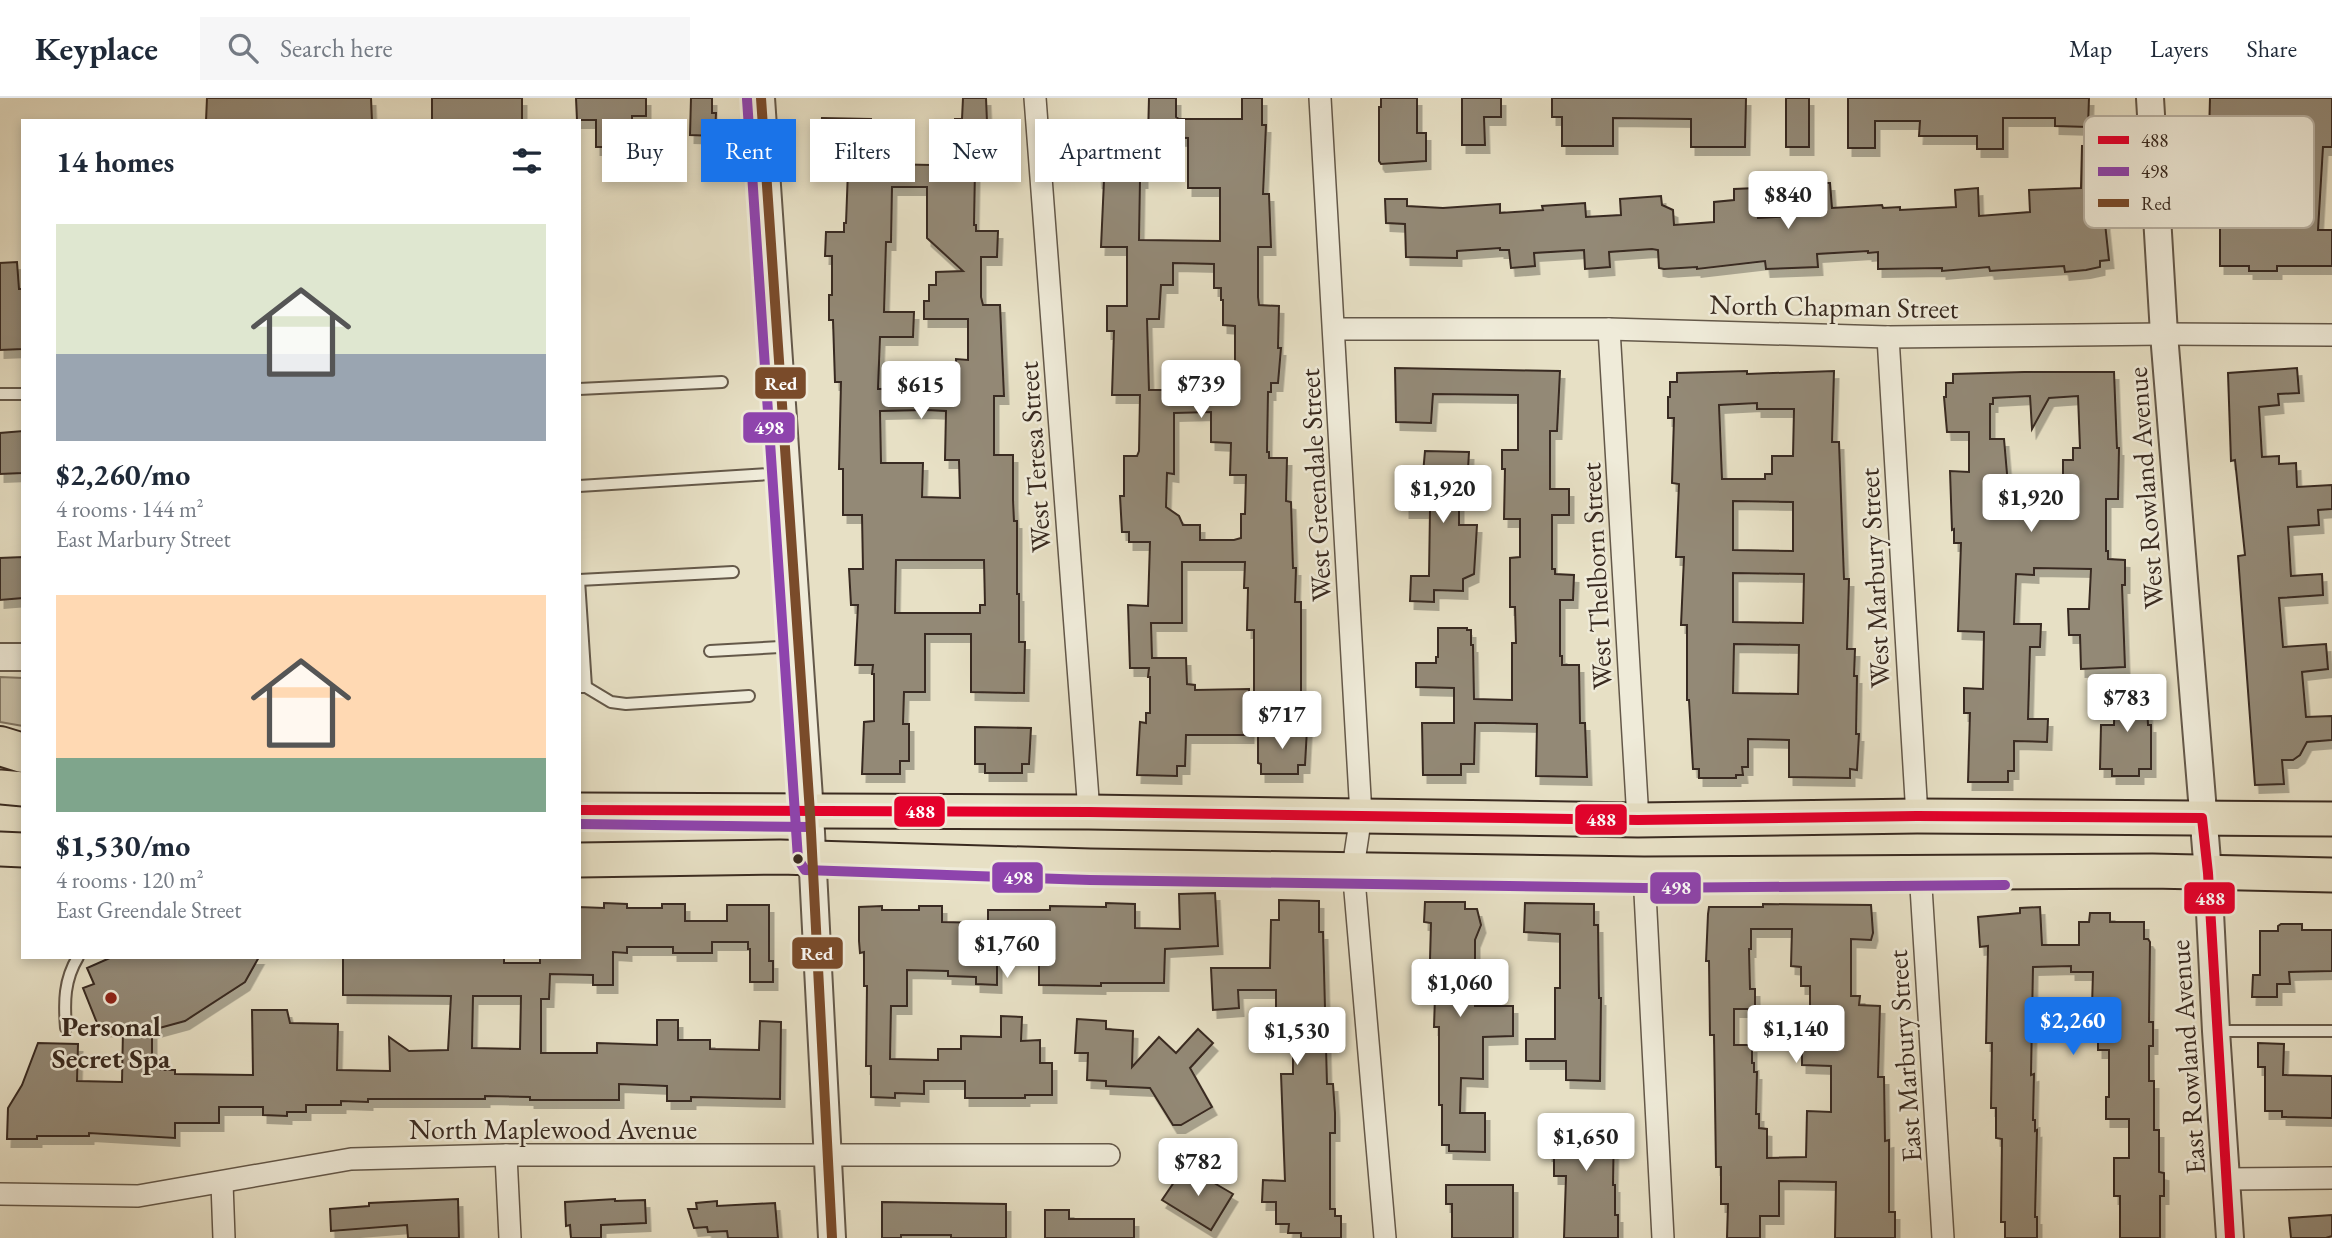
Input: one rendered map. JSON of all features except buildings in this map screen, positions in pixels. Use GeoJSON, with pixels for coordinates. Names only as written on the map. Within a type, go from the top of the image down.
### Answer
{"type":"FeatureCollection","features":[{"type":"Feature","properties":{"kind":"highway"},"geometry":{"type":"LineString","coordinates":[[0,746],[21,751]]}},
{"type":"Feature","properties":{"kind":"main road"},"geometry":{"type":"LineString","coordinates":[[0,788],[21,789]]}},
{"type":"Feature","properties":{"kind":"main road"},"geometry":{"type":"LineString","coordinates":[[581,810],[1088,812],[1638,820],[1917,816],[2332,819]]}},
{"type":"Feature","properties":{"kind":"main road"},"geometry":{"type":"LineString","coordinates":[[0,849],[21,850]]}},
{"type":"Feature","properties":{"kind":"main road"},"geometry":{"type":"LineString","coordinates":[[581,860],[812,858],[1090,866],[1644,874],[2152,871],[2332,875]]}},
{"type":"Feature","properties":{"kind":"street"},"geometry":{"type":"LineString","coordinates":[[761,98],[810,813],[832,1238]]}},
{"type":"Feature","properties":{"kind":"street","name":"West Teresa Street"},"geometry":{"type":"LineString","coordinates":[[1035,98],[1088,812]]}},
{"type":"Feature","properties":{"kind":"street","name":"West Greendale Street"},"geometry":{"type":"LineString","coordinates":[[1320,98],[1361,815],[1353,868],[1385,1238]]}},
{"type":"Feature","properties":{"kind":"street","name":"West Rowland Avenue"},"geometry":{"type":"LineString","coordinates":[[2150,98],[2151,116]]}},
{"type":"Feature","properties":{"kind":"street","name":"West Rowland Avenue"},"geometry":{"type":"LineString","coordinates":[[2158,228],[2208,873]]}},
{"type":"Feature","properties":{"kind":"street","name":"North Chapman Street"},"geometry":{"type":"LineString","coordinates":[[1335,329],[1609,329],[1888,337],[2332,335]]}},
{"type":"Feature","properties":{"kind":"street","name":"West Thelborn Street"},"geometry":{"type":"LineString","coordinates":[[1609,329],[1638,820]]}},
{"type":"Feature","properties":{"kind":"street","name":"West Marbury Street"},"geometry":{"type":"LineString","coordinates":[[1888,337],[1917,816]]}},
{"type":"Feature","properties":{"kind":"street"},"geometry":{"type":"LineString","coordinates":[[0,656],[21,657]]}},
{"type":"Feature","properties":{"kind":"street","name":"East Marbury Street"},"geometry":{"type":"LineString","coordinates":[[1920,871],[1943,1238]]}},
{"type":"Feature","properties":{"kind":"street","name":"East Rowland Avenue"},"geometry":{"type":"LineString","coordinates":[[2208,873],[2230,1238]]}},
{"type":"Feature","properties":{"kind":"street"},"geometry":{"type":"LineString","coordinates":[[1644,874],[1663,1238]]}},
{"type":"Feature","properties":{"kind":"street"},"geometry":{"type":"LineString","coordinates":[[506,1155],[510,1238]]}},
{"type":"Feature","properties":{"kind":"street","name":"North Maplewood Avenue"},"geometry":{"type":"LineString","coordinates":[[0,1194],[138,1196],[351,1159],[506,1155],[1109,1155]]}},
{"type":"Feature","properties":{"kind":"street"},"geometry":{"type":"LineString","coordinates":[[2226,1179],[2332,1178]]}},
{"type":"Feature","properties":{"kind":"street"},"geometry":{"type":"LineString","coordinates":[[222,1183],[224,1238]]}},
{"type":"Feature","properties":{"kind":"lane"},"geometry":{"type":"LineString","coordinates":[[581,389],[722,382]]}},
{"type":"Feature","properties":{"kind":"lane"},"geometry":{"type":"LineString","coordinates":[[0,394],[21,394]]}},
{"type":"Feature","properties":{"kind":"lane"},"geometry":{"type":"LineString","coordinates":[[581,486],[786,473]]}},
{"type":"Feature","properties":{"kind":"lane"},"geometry":{"type":"LineString","coordinates":[[581,580],[733,572]]}},
{"type":"Feature","properties":{"kind":"lane"},"geometry":{"type":"LineString","coordinates":[[581,634],[583,687],[600,697],[626,704],[749,696]]}},
{"type":"Feature","properties":{"kind":"lane"},"geometry":{"type":"LineString","coordinates":[[710,651],[799,646]]}},
{"type":"Feature","properties":{"kind":"lane"},"geometry":{"type":"LineString","coordinates":[[66,1028],[64,997],[68,976],[77,959]]}},
{"type":"Feature","properties":{"kind":"lane"},"geometry":{"type":"LineString","coordinates":[[2216,1031],[2332,1031]]}},
{"type":"Feature","properties":{"kind":"shaded area"},"geometry":{"type":"Polygon","coordinates":[[[0,677],[21,678],[21,726],[0,722],[0,677]]]}},
{"type":"Feature","properties":{"kind":"transit line","name":"Red"},"geometry":{"type":"LineString","coordinates":[[761,98],[810,813],[832,1238]]}},
{"type":"Feature","properties":{"kind":"transit line","name":"498"},"geometry":{"type":"LineString","coordinates":[[747,99],[798,859],[805,870],[1090,880],[1644,888],[2005,885]]}},
{"type":"Feature","properties":{"kind":"transit line","name":"488"},"geometry":{"type":"LineString","coordinates":[[581,810],[1089,812],[1638,820],[1917,816],[2202,818],[2208,873],[2230,1238]]}},
{"type":"Feature","properties":{"kind":"transit line","name":"498"},"geometry":{"type":"LineString","coordinates":[[581,824],[810,827]]}},
{"type":"Feature","properties":{"kind":"place","name":"Personal Secret Spa"},"geometry":{"type":"Point","coordinates":[111,998]}}]}
